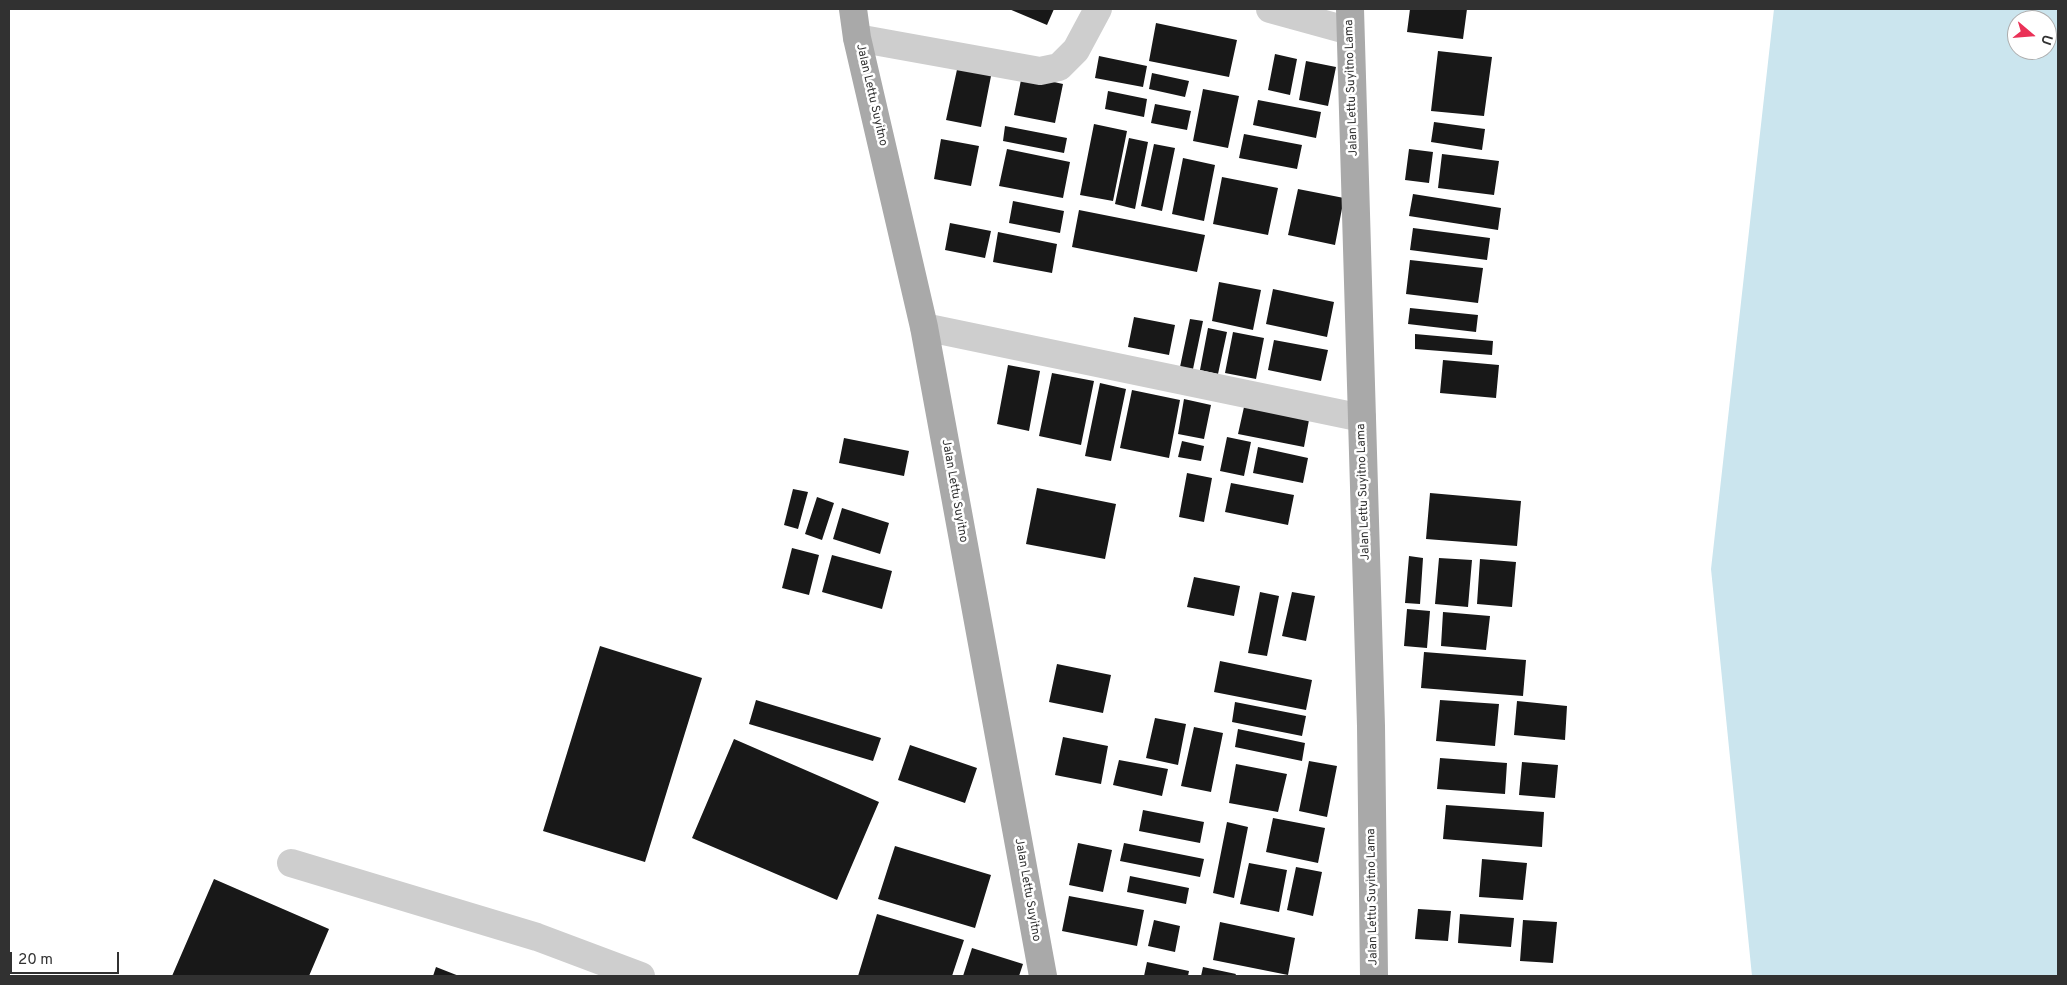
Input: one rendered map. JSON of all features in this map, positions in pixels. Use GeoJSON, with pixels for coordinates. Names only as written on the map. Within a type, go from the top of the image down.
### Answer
{"type":"FeatureCollection","features":[{"type":"Feature","properties":{"kind":"main road","name":"Jalan Lettu Suyitno"},"geometry":{"type":"LineString","coordinates":[[853,9],[857,38],[924,327],[1043,976]]}},
{"type":"Feature","properties":{"kind":"main road","name":"Jalan Lettu Suyitno Lama"},"geometry":{"type":"LineString","coordinates":[[1350,20],[1371,726],[1374,976]]}},
{"type":"Feature","properties":{"kind":"street"},"geometry":{"type":"LineString","coordinates":[[857,38],[1040,71],[1060,67],[1076,50],[1098,9]]}},
{"type":"Feature","properties":{"kind":"street"},"geometry":{"type":"LineString","coordinates":[[1270,9],[1350,20]]}},
{"type":"Feature","properties":{"kind":"street"},"geometry":{"type":"LineString","coordinates":[[924,327],[1362,418]]}},
{"type":"Feature","properties":{"kind":"street"},"geometry":{"type":"LineString","coordinates":[[291,863],[537,937],[641,976]]}},
{"type":"Feature","properties":{"kind":"water"},"geometry":{"type":"Polygon","coordinates":[[[1774,9],[2058,9],[2058,976],[1752,976],[1711,569],[1774,9]]]}},
{"type":"Feature","properties":{"kind":"building"},"geometry":{"type":"Polygon","coordinates":[[[1009,9],[1054,9],[1047,25],[1009,9]]]}},
{"type":"Feature","properties":{"kind":"building"},"geometry":{"type":"Polygon","coordinates":[[[1410,9],[1467,9],[1463,39],[1407,32],[1410,9]]]}},
{"type":"Feature","properties":{"kind":"building"},"geometry":{"type":"Polygon","coordinates":[[[1156,23],[1237,40],[1229,77],[1149,61],[1156,23]]]}},
{"type":"Feature","properties":{"kind":"building"},"geometry":{"type":"Polygon","coordinates":[[[1438,51],[1492,57],[1484,116],[1431,111],[1438,51]]]}},
{"type":"Feature","properties":{"kind":"building"},"geometry":{"type":"Polygon","coordinates":[[[1275,54],[1297,59],[1290,95],[1268,90],[1275,54]]]}},
{"type":"Feature","properties":{"kind":"building"},"geometry":{"type":"Polygon","coordinates":[[[1099,56],[1147,66],[1143,87],[1095,78],[1099,56]]]}},
{"type":"Feature","properties":{"kind":"building"},"geometry":{"type":"Polygon","coordinates":[[[1306,61],[1336,67],[1328,106],[1299,100],[1306,61]]]}},
{"type":"Feature","properties":{"kind":"building"},"geometry":{"type":"Polygon","coordinates":[[[958,65],[992,71],[981,127],[946,120],[958,65]]]}},
{"type":"Feature","properties":{"kind":"building"},"geometry":{"type":"Polygon","coordinates":[[[1152,73],[1189,81],[1185,97],[1149,89],[1152,73]]]}},
{"type":"Feature","properties":{"kind":"building"},"geometry":{"type":"Polygon","coordinates":[[[1022,75],[1063,84],[1055,123],[1014,115],[1022,75]]]}},
{"type":"Feature","properties":{"kind":"building"},"geometry":{"type":"Polygon","coordinates":[[[1203,89],[1239,96],[1228,148],[1193,141],[1203,89]]]}},
{"type":"Feature","properties":{"kind":"building"},"geometry":{"type":"Polygon","coordinates":[[[1108,91],[1147,99],[1144,117],[1105,109],[1108,91]]]}},
{"type":"Feature","properties":{"kind":"building"},"geometry":{"type":"Polygon","coordinates":[[[1258,100],[1321,112],[1316,138],[1253,125],[1258,100]]]}},
{"type":"Feature","properties":{"kind":"building"},"geometry":{"type":"Polygon","coordinates":[[[1155,104],[1191,111],[1187,130],[1151,123],[1155,104]]]}},
{"type":"Feature","properties":{"kind":"building"},"geometry":{"type":"Polygon","coordinates":[[[1434,122],[1485,129],[1482,150],[1431,142],[1434,122]]]}},
{"type":"Feature","properties":{"kind":"building"},"geometry":{"type":"Polygon","coordinates":[[[1094,124],[1127,131],[1113,201],[1080,195],[1094,124]]]}},
{"type":"Feature","properties":{"kind":"building"},"geometry":{"type":"Polygon","coordinates":[[[1005,126],[1067,138],[1064,153],[1003,141],[1005,126]]]}},
{"type":"Feature","properties":{"kind":"building"},"geometry":{"type":"Polygon","coordinates":[[[1244,134],[1302,145],[1297,169],[1239,158],[1244,134]]]}},
{"type":"Feature","properties":{"kind":"building"},"geometry":{"type":"Polygon","coordinates":[[[1129,138],[1148,142],[1135,209],[1115,204],[1129,138]]]}},
{"type":"Feature","properties":{"kind":"building"},"geometry":{"type":"Polygon","coordinates":[[[941,139],[979,146],[971,186],[934,179],[941,139]]]}},
{"type":"Feature","properties":{"kind":"building"},"geometry":{"type":"Polygon","coordinates":[[[1154,144],[1175,148],[1162,211],[1141,206],[1154,144]]]}},
{"type":"Feature","properties":{"kind":"building"},"geometry":{"type":"Polygon","coordinates":[[[1007,149],[1070,162],[1063,198],[999,186],[1007,149]]]}},
{"type":"Feature","properties":{"kind":"building"},"geometry":{"type":"Polygon","coordinates":[[[1409,149],[1433,152],[1429,183],[1405,180],[1409,149]]]}},
{"type":"Feature","properties":{"kind":"building"},"geometry":{"type":"Polygon","coordinates":[[[1442,154],[1499,161],[1494,195],[1438,188],[1442,154]]]}},
{"type":"Feature","properties":{"kind":"building"},"geometry":{"type":"Polygon","coordinates":[[[1183,158],[1215,165],[1204,221],[1172,214],[1183,158]]]}},
{"type":"Feature","properties":{"kind":"building"},"geometry":{"type":"Polygon","coordinates":[[[1222,177],[1278,188],[1268,235],[1213,224],[1222,177]]]}},
{"type":"Feature","properties":{"kind":"building"},"geometry":{"type":"Polygon","coordinates":[[[1298,189],[1344,198],[1335,245],[1288,235],[1298,189]]]}},
{"type":"Feature","properties":{"kind":"building"},"geometry":{"type":"Polygon","coordinates":[[[1413,194],[1501,208],[1498,230],[1409,216],[1413,194]]]}},
{"type":"Feature","properties":{"kind":"building"},"geometry":{"type":"Polygon","coordinates":[[[1013,201],[1064,211],[1060,233],[1009,223],[1013,201]]]}},
{"type":"Feature","properties":{"kind":"building"},"geometry":{"type":"Polygon","coordinates":[[[1079,210],[1205,235],[1197,272],[1072,247],[1079,210]]]}},
{"type":"Feature","properties":{"kind":"building"},"geometry":{"type":"Polygon","coordinates":[[[950,223],[991,231],[985,258],[945,250],[950,223]]]}},
{"type":"Feature","properties":{"kind":"building"},"geometry":{"type":"Polygon","coordinates":[[[1413,228],[1490,238],[1487,260],[1410,250],[1413,228]]]}},
{"type":"Feature","properties":{"kind":"building"},"geometry":{"type":"Polygon","coordinates":[[[998,232],[1057,244],[1052,273],[993,262],[998,232]]]}},
{"type":"Feature","properties":{"kind":"building"},"geometry":{"type":"Polygon","coordinates":[[[1410,260],[1483,268],[1478,303],[1406,294],[1410,260]]]}},
{"type":"Feature","properties":{"kind":"building"},"geometry":{"type":"Polygon","coordinates":[[[1219,282],[1261,290],[1253,330],[1212,321],[1219,282]]]}},
{"type":"Feature","properties":{"kind":"building"},"geometry":{"type":"Polygon","coordinates":[[[1273,289],[1334,302],[1327,337],[1266,324],[1273,289]]]}},
{"type":"Feature","properties":{"kind":"building"},"geometry":{"type":"Polygon","coordinates":[[[1410,308],[1478,315],[1476,332],[1408,324],[1410,308]]]}},
{"type":"Feature","properties":{"kind":"building"},"geometry":{"type":"Polygon","coordinates":[[[1134,317],[1175,325],[1169,355],[1128,347],[1134,317]]]}},
{"type":"Feature","properties":{"kind":"building"},"geometry":{"type":"Polygon","coordinates":[[[1190,319],[1203,321],[1193,369],[1180,367],[1190,319]]]}},
{"type":"Feature","properties":{"kind":"building"},"geometry":{"type":"Polygon","coordinates":[[[1208,328],[1227,332],[1218,374],[1200,370],[1208,328]]]}},
{"type":"Feature","properties":{"kind":"building"},"geometry":{"type":"Polygon","coordinates":[[[1233,332],[1264,338],[1256,379],[1225,373],[1233,332]]]}},
{"type":"Feature","properties":{"kind":"building"},"geometry":{"type":"Polygon","coordinates":[[[1415,334],[1493,341],[1492,355],[1415,349],[1415,334]]]}},
{"type":"Feature","properties":{"kind":"building"},"geometry":{"type":"Polygon","coordinates":[[[1274,340],[1328,350],[1321,381],[1268,370],[1274,340]]]}},
{"type":"Feature","properties":{"kind":"building"},"geometry":{"type":"Polygon","coordinates":[[[1443,360],[1499,365],[1496,398],[1440,393],[1443,360]]]}},
{"type":"Feature","properties":{"kind":"building"},"geometry":{"type":"Polygon","coordinates":[[[1008,365],[1040,371],[1029,431],[997,424],[1008,365]]]}},
{"type":"Feature","properties":{"kind":"building"},"geometry":{"type":"Polygon","coordinates":[[[1052,373],[1094,381],[1081,445],[1039,436],[1052,373]]]}},
{"type":"Feature","properties":{"kind":"building"},"geometry":{"type":"Polygon","coordinates":[[[1100,383],[1126,389],[1111,461],[1085,456],[1100,383]]]}},
{"type":"Feature","properties":{"kind":"building"},"geometry":{"type":"Polygon","coordinates":[[[1132,390],[1180,400],[1169,458],[1120,448],[1132,390]]]}},
{"type":"Feature","properties":{"kind":"building"},"geometry":{"type":"Polygon","coordinates":[[[1184,399],[1211,405],[1204,439],[1178,434],[1184,399]]]}},
{"type":"Feature","properties":{"kind":"building"},"geometry":{"type":"Polygon","coordinates":[[[1244,407],[1309,420],[1304,447],[1238,434],[1244,407]]]}},
{"type":"Feature","properties":{"kind":"building"},"geometry":{"type":"Polygon","coordinates":[[[1227,437],[1251,442],[1244,476],[1220,471],[1227,437]]]}},
{"type":"Feature","properties":{"kind":"building"},"geometry":{"type":"Polygon","coordinates":[[[844,438],[909,451],[904,476],[839,463],[844,438]]]}},
{"type":"Feature","properties":{"kind":"building"},"geometry":{"type":"Polygon","coordinates":[[[1182,441],[1204,446],[1201,461],[1178,457],[1182,441]]]}},
{"type":"Feature","properties":{"kind":"building"},"geometry":{"type":"Polygon","coordinates":[[[1258,447],[1308,458],[1303,483],[1253,473],[1258,447]]]}},
{"type":"Feature","properties":{"kind":"building"},"geometry":{"type":"Polygon","coordinates":[[[1187,473],[1212,478],[1204,522],[1179,517],[1187,473]]]}},
{"type":"Feature","properties":{"kind":"building"},"geometry":{"type":"Polygon","coordinates":[[[1231,483],[1294,495],[1288,525],[1225,512],[1231,483]]]}},
{"type":"Feature","properties":{"kind":"building"},"geometry":{"type":"Polygon","coordinates":[[[1037,488],[1116,504],[1105,559],[1026,544],[1037,488]]]}},
{"type":"Feature","properties":{"kind":"building"},"geometry":{"type":"Polygon","coordinates":[[[793,489],[808,492],[798,529],[784,525],[793,489]]]}},
{"type":"Feature","properties":{"kind":"building"},"geometry":{"type":"Polygon","coordinates":[[[1430,493],[1521,501],[1517,546],[1426,539],[1430,493]]]}},
{"type":"Feature","properties":{"kind":"building"},"geometry":{"type":"Polygon","coordinates":[[[817,497],[834,503],[822,540],[805,534],[817,497]]]}},
{"type":"Feature","properties":{"kind":"building"},"geometry":{"type":"Polygon","coordinates":[[[842,508],[889,523],[880,554],[833,539],[842,508]]]}},
{"type":"Feature","properties":{"kind":"building"},"geometry":{"type":"Polygon","coordinates":[[[792,548],[819,555],[809,595],[782,588],[792,548]]]}},
{"type":"Feature","properties":{"kind":"building"},"geometry":{"type":"Polygon","coordinates":[[[832,555],[892,571],[882,609],[822,592],[832,555]]]}},
{"type":"Feature","properties":{"kind":"building"},"geometry":{"type":"Polygon","coordinates":[[[1409,556],[1423,558],[1420,604],[1405,603],[1409,556]]]}},
{"type":"Feature","properties":{"kind":"building"},"geometry":{"type":"Polygon","coordinates":[[[1439,558],[1472,560],[1468,607],[1435,604],[1439,558]]]}},
{"type":"Feature","properties":{"kind":"building"},"geometry":{"type":"Polygon","coordinates":[[[1480,559],[1516,562],[1512,607],[1477,604],[1480,559]]]}},
{"type":"Feature","properties":{"kind":"building"},"geometry":{"type":"Polygon","coordinates":[[[1194,577],[1240,586],[1234,616],[1187,607],[1194,577]]]}},
{"type":"Feature","properties":{"kind":"building"},"geometry":{"type":"Polygon","coordinates":[[[1260,592],[1279,596],[1267,656],[1248,653],[1260,592]]]}},
{"type":"Feature","properties":{"kind":"building"},"geometry":{"type":"Polygon","coordinates":[[[1292,592],[1315,596],[1306,641],[1282,636],[1292,592]]]}},
{"type":"Feature","properties":{"kind":"building"},"geometry":{"type":"Polygon","coordinates":[[[1407,609],[1430,611],[1427,648],[1404,646],[1407,609]]]}},
{"type":"Feature","properties":{"kind":"building"},"geometry":{"type":"Polygon","coordinates":[[[1443,612],[1490,616],[1486,650],[1441,646],[1443,612]]]}},
{"type":"Feature","properties":{"kind":"building"},"geometry":{"type":"Polygon","coordinates":[[[600,646],[702,678],[645,862],[543,831],[600,646]]]}},
{"type":"Feature","properties":{"kind":"building"},"geometry":{"type":"Polygon","coordinates":[[[1424,652],[1526,660],[1523,696],[1421,688],[1424,652]]]}},
{"type":"Feature","properties":{"kind":"building"},"geometry":{"type":"Polygon","coordinates":[[[1220,661],[1312,680],[1306,710],[1214,692],[1220,661]]]}},
{"type":"Feature","properties":{"kind":"building"},"geometry":{"type":"Polygon","coordinates":[[[1057,664],[1111,675],[1103,713],[1049,702],[1057,664]]]}},
{"type":"Feature","properties":{"kind":"building"},"geometry":{"type":"Polygon","coordinates":[[[756,700],[881,738],[873,761],[749,724],[756,700]]]}},
{"type":"Feature","properties":{"kind":"building"},"geometry":{"type":"Polygon","coordinates":[[[1440,700],[1499,704],[1495,746],[1436,741],[1440,700]]]}},
{"type":"Feature","properties":{"kind":"building"},"geometry":{"type":"Polygon","coordinates":[[[1517,701],[1567,706],[1565,740],[1514,735],[1517,701]]]}},
{"type":"Feature","properties":{"kind":"building"},"geometry":{"type":"Polygon","coordinates":[[[1235,702],[1306,716],[1302,736],[1232,722],[1235,702]]]}},
{"type":"Feature","properties":{"kind":"building"},"geometry":{"type":"Polygon","coordinates":[[[1155,718],[1186,724],[1178,765],[1146,758],[1155,718]]]}},
{"type":"Feature","properties":{"kind":"building"},"geometry":{"type":"Polygon","coordinates":[[[1194,727],[1223,733],[1211,792],[1181,786],[1194,727]]]}},
{"type":"Feature","properties":{"kind":"building"},"geometry":{"type":"Polygon","coordinates":[[[1238,729],[1305,743],[1302,761],[1235,747],[1238,729]]]}},
{"type":"Feature","properties":{"kind":"building"},"geometry":{"type":"Polygon","coordinates":[[[1063,737],[1108,746],[1101,784],[1055,775],[1063,737]]]}},
{"type":"Feature","properties":{"kind":"building"},"geometry":{"type":"Polygon","coordinates":[[[734,739],[879,802],[837,900],[692,838],[734,739]]]}},
{"type":"Feature","properties":{"kind":"building"},"geometry":{"type":"Polygon","coordinates":[[[910,745],[977,768],[965,803],[898,780],[910,745]]]}},
{"type":"Feature","properties":{"kind":"building"},"geometry":{"type":"Polygon","coordinates":[[[1440,758],[1507,763],[1505,794],[1437,789],[1440,758]]]}},
{"type":"Feature","properties":{"kind":"building"},"geometry":{"type":"Polygon","coordinates":[[[1119,760],[1168,769],[1162,796],[1113,785],[1119,760]]]}},
{"type":"Feature","properties":{"kind":"building"},"geometry":{"type":"Polygon","coordinates":[[[1309,761],[1337,766],[1327,817],[1299,811],[1309,761]]]}},
{"type":"Feature","properties":{"kind":"building"},"geometry":{"type":"Polygon","coordinates":[[[1522,762],[1558,765],[1555,798],[1519,795],[1522,762]]]}},
{"type":"Feature","properties":{"kind":"building"},"geometry":{"type":"Polygon","coordinates":[[[1236,764],[1287,774],[1278,812],[1229,803],[1236,764]]]}},
{"type":"Feature","properties":{"kind":"building"},"geometry":{"type":"Polygon","coordinates":[[[1446,805],[1544,812],[1542,847],[1443,839],[1446,805]]]}},
{"type":"Feature","properties":{"kind":"building"},"geometry":{"type":"Polygon","coordinates":[[[1143,810],[1204,822],[1200,843],[1139,831],[1143,810]]]}},
{"type":"Feature","properties":{"kind":"building"},"geometry":{"type":"Polygon","coordinates":[[[1273,818],[1325,828],[1318,863],[1266,852],[1273,818]]]}},
{"type":"Feature","properties":{"kind":"building"},"geometry":{"type":"Polygon","coordinates":[[[1227,822],[1248,827],[1234,898],[1213,893],[1227,822]]]}},
{"type":"Feature","properties":{"kind":"building"},"geometry":{"type":"Polygon","coordinates":[[[1078,843],[1112,850],[1103,892],[1069,885],[1078,843]]]}},
{"type":"Feature","properties":{"kind":"building"},"geometry":{"type":"Polygon","coordinates":[[[1124,843],[1204,859],[1200,877],[1120,861],[1124,843]]]}},
{"type":"Feature","properties":{"kind":"building"},"geometry":{"type":"Polygon","coordinates":[[[895,846],[991,875],[975,928],[878,899],[895,846]]]}},
{"type":"Feature","properties":{"kind":"building"},"geometry":{"type":"Polygon","coordinates":[[[1482,859],[1527,863],[1523,900],[1479,897],[1482,859]]]}},
{"type":"Feature","properties":{"kind":"building"},"geometry":{"type":"Polygon","coordinates":[[[1249,863],[1287,870],[1279,912],[1240,904],[1249,863]]]}},
{"type":"Feature","properties":{"kind":"building"},"geometry":{"type":"Polygon","coordinates":[[[1296,867],[1322,872],[1313,916],[1287,910],[1296,867]]]}},
{"type":"Feature","properties":{"kind":"building"},"geometry":{"type":"Polygon","coordinates":[[[1130,876],[1189,888],[1186,904],[1127,892],[1130,876]]]}},
{"type":"Feature","properties":{"kind":"building"},"geometry":{"type":"Polygon","coordinates":[[[214,879],[329,929],[309,976],[172,976],[214,879]]]}},
{"type":"Feature","properties":{"kind":"building"},"geometry":{"type":"Polygon","coordinates":[[[1069,896],[1144,910],[1137,946],[1062,931],[1069,896]]]}},
{"type":"Feature","properties":{"kind":"building"},"geometry":{"type":"Polygon","coordinates":[[[1418,909],[1451,911],[1448,941],[1415,939],[1418,909]]]}},
{"type":"Feature","properties":{"kind":"building"},"geometry":{"type":"Polygon","coordinates":[[[877,914],[964,940],[952,976],[858,976],[877,914]]]}},
{"type":"Feature","properties":{"kind":"building"},"geometry":{"type":"Polygon","coordinates":[[[1460,914],[1514,918],[1511,947],[1458,943],[1460,914]]]}},
{"type":"Feature","properties":{"kind":"building"},"geometry":{"type":"Polygon","coordinates":[[[1154,920],[1180,926],[1175,952],[1148,946],[1154,920]]]}},
{"type":"Feature","properties":{"kind":"building"},"geometry":{"type":"Polygon","coordinates":[[[1523,920],[1557,922],[1553,963],[1520,961],[1523,920]]]}},
{"type":"Feature","properties":{"kind":"building"},"geometry":{"type":"Polygon","coordinates":[[[1220,922],[1295,938],[1288,975],[1213,960],[1220,922]]]}},
{"type":"Feature","properties":{"kind":"building"},"geometry":{"type":"Polygon","coordinates":[[[972,948],[1023,964],[1019,976],[963,976],[972,948]]]}},
{"type":"Feature","properties":{"kind":"building"},"geometry":{"type":"Polygon","coordinates":[[[1147,962],[1189,971],[1188,976],[1144,976],[1147,962]]]}},
{"type":"Feature","properties":{"kind":"building"},"geometry":{"type":"Polygon","coordinates":[[[436,967],[459,976],[433,976],[436,967]]]}},
{"type":"Feature","properties":{"kind":"building"},"geometry":{"type":"Polygon","coordinates":[[[1203,967],[1236,974],[1235,976],[1201,976],[1203,967]]]}}]}
